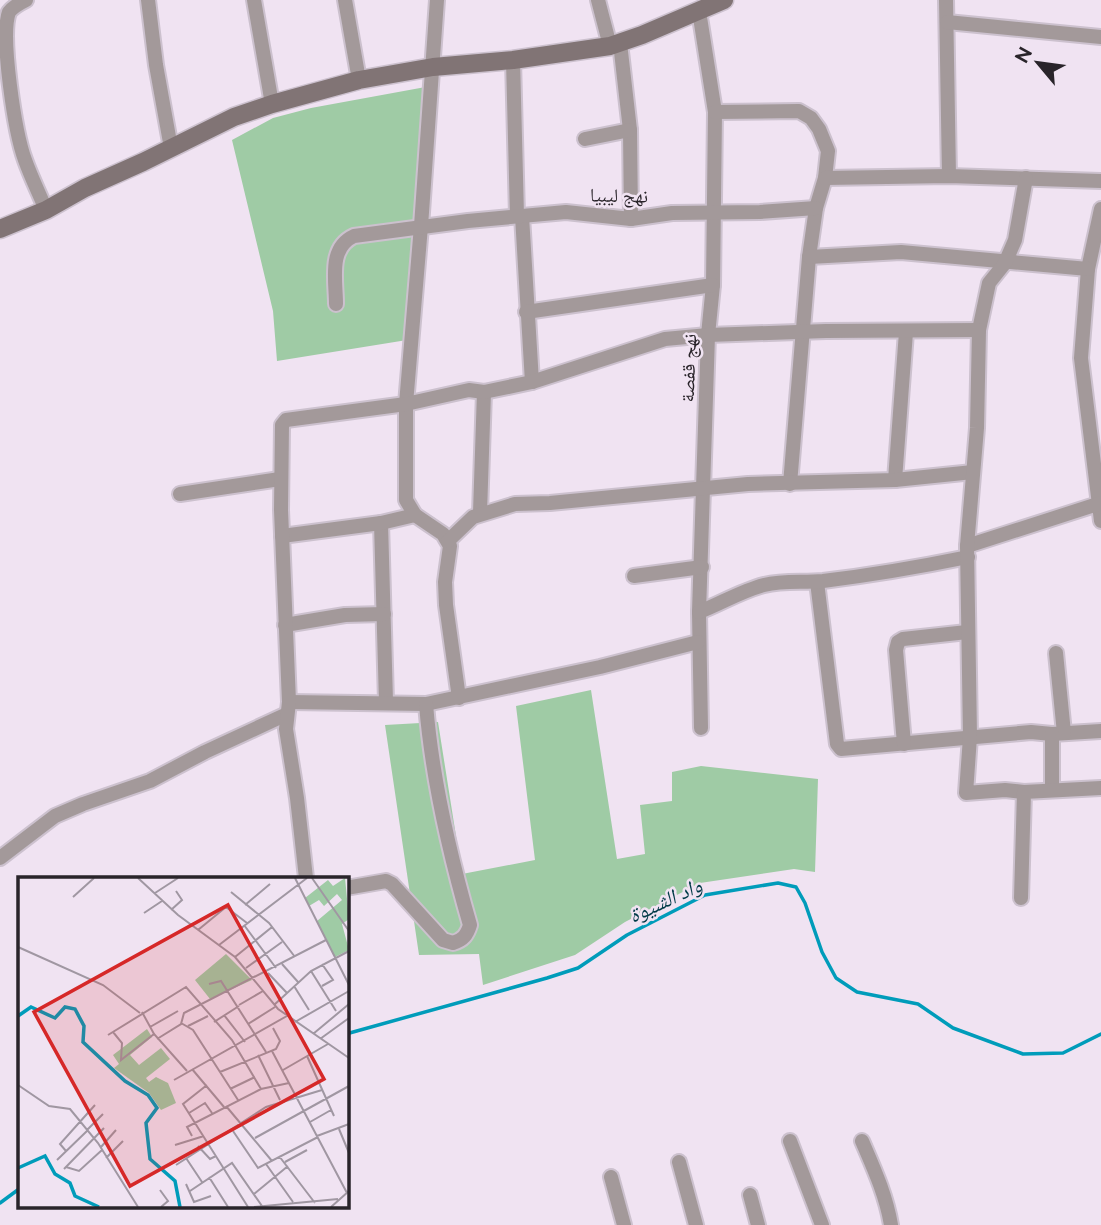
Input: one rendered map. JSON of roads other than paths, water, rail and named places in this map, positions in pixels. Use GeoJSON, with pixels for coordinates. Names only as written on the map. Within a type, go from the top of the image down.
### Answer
{"type":"FeatureCollection","features":[{"type":"Feature","properties":{"kind":"main road"},"geometry":{"type":"LineString","coordinates":[[0,229],[46,210],[85,188],[234,117],[272,104],[359,80],[433,67],[513,60],[615,44],[724,0]]}},
{"type":"Feature","properties":{"kind":"street"},"geometry":{"type":"LineString","coordinates":[[26,0],[8,13],[2,41],[3,63],[23,156],[46,210]]}},
{"type":"Feature","properties":{"kind":"street"},"geometry":{"type":"LineString","coordinates":[[148,0],[171,148]]}},
{"type":"Feature","properties":{"kind":"street"},"geometry":{"type":"LineString","coordinates":[[254,0],[272,104]]}},
{"type":"Feature","properties":{"kind":"street"},"geometry":{"type":"LineString","coordinates":[[345,0],[359,80]]}},
{"type":"Feature","properties":{"kind":"street"},"geometry":{"type":"LineString","coordinates":[[437,0],[406,404],[406,500],[415,515],[443,534],[448,541],[446,605],[459,698]]}},
{"type":"Feature","properties":{"kind":"street"},"geometry":{"type":"LineString","coordinates":[[598,0],[615,44],[630,130],[631,219]]}},
{"type":"Feature","properties":{"kind":"street"},"geometry":{"type":"LineString","coordinates":[[946,0],[949,176]]}},
{"type":"Feature","properties":{"kind":"street","name":"نهج قفصة"},"geometry":{"type":"LineString","coordinates":[[699,11],[715,112],[713,285],[708,335],[698,642],[701,728]]}},
{"type":"Feature","properties":{"kind":"street"},"geometry":{"type":"LineString","coordinates":[[947,22],[1101,37]]}},
{"type":"Feature","properties":{"kind":"street"},"geometry":{"type":"LineString","coordinates":[[513,60],[519,216],[532,382]]}},
{"type":"Feature","properties":{"kind":"street"},"geometry":{"type":"LineString","coordinates":[[715,112],[799,111],[811,118],[819,129],[828,151],[809,257],[790,484]]}},
{"type":"Feature","properties":{"kind":"street"},"geometry":{"type":"LineString","coordinates":[[585,139],[630,130]]}},
{"type":"Feature","properties":{"kind":"street"},"geometry":{"type":"LineString","coordinates":[[825,178],[949,176],[1101,181]]}},
{"type":"Feature","properties":{"kind":"street"},"geometry":{"type":"LineString","coordinates":[[1026,178],[1016,240],[1005,263],[989,283],[979,330],[977,428],[968,552],[970,737],[966,793],[1101,788]]}},
{"type":"Feature","properties":{"kind":"street","name":"نهج ليبيا"},"geometry":{"type":"LineString","coordinates":[[336,304],[336,257],[340,246],[354,236],[421,226],[566,212],[631,219],[672,213],[816,208]]}},
{"type":"Feature","properties":{"kind":"street"},"geometry":{"type":"LineString","coordinates":[[1101,209],[1088,269],[1081,358],[1101,521]]}},
{"type":"Feature","properties":{"kind":"street"},"geometry":{"type":"LineString","coordinates":[[809,257],[901,252],[1088,269]]}},
{"type":"Feature","properties":{"kind":"street"},"geometry":{"type":"LineString","coordinates":[[526,312],[713,285]]}},
{"type":"Feature","properties":{"kind":"street"},"geometry":{"type":"LineString","coordinates":[[306,877],[286,729],[288,708],[280,479],[282,425],[286,420],[406,404],[468,390],[478,389],[484,392],[532,382],[661,340],[708,335],[979,330]]}},
{"type":"Feature","properties":{"kind":"street"},"geometry":{"type":"LineString","coordinates":[[895,480],[906,332]]}},
{"type":"Feature","properties":{"kind":"street"},"geometry":{"type":"LineString","coordinates":[[480,513],[484,392]]}},
{"type":"Feature","properties":{"kind":"street"},"geometry":{"type":"LineString","coordinates":[[448,541],[465,522],[480,513],[530,502],[550,503],[704,488],[895,480],[973,472]]}},
{"type":"Feature","properties":{"kind":"street"},"geometry":{"type":"LineString","coordinates":[[180,494],[280,479]]}},
{"type":"Feature","properties":{"kind":"street"},"geometry":{"type":"LineString","coordinates":[[699,612],[766,584],[782,581],[817,582],[890,573],[968,552],[1100,504]]}},
{"type":"Feature","properties":{"kind":"street"},"geometry":{"type":"LineString","coordinates":[[282,536],[381,523],[415,515]]}},
{"type":"Feature","properties":{"kind":"street"},"geometry":{"type":"LineString","coordinates":[[381,523],[386,702]]}},
{"type":"Feature","properties":{"kind":"street"},"geometry":{"type":"LineString","coordinates":[[634,576],[702,567]]}},
{"type":"Feature","properties":{"kind":"street"},"geometry":{"type":"LineString","coordinates":[[817,582],[837,744],[841,749],[1031,732],[1101,731]]}},
{"type":"Feature","properties":{"kind":"street"},"geometry":{"type":"LineString","coordinates":[[285,625],[345,615],[384,614]]}},
{"type":"Feature","properties":{"kind":"street"},"geometry":{"type":"LineString","coordinates":[[904,744],[895,650],[898,642],[903,639],[967,632]]}},
{"type":"Feature","properties":{"kind":"street"},"geometry":{"type":"LineString","coordinates":[[0,858],[55,816],[150,781],[288,708],[386,702],[426,704],[600,667],[698,642]]}},
{"type":"Feature","properties":{"kind":"street"},"geometry":{"type":"LineString","coordinates":[[1052,789],[1058,733],[1056,653]]}},
{"type":"Feature","properties":{"kind":"street"},"geometry":{"type":"LineString","coordinates":[[348,887],[386,881],[392,884],[443,940],[453,943],[464,938],[467,933],[470,925],[451,862],[429,748],[426,704]]}},
{"type":"Feature","properties":{"kind":"street"},"geometry":{"type":"LineString","coordinates":[[1021,898],[1024,792]]}},
{"type":"Feature","properties":{"kind":"street"},"geometry":{"type":"LineString","coordinates":[[790,1140],[822,1225]]}},
{"type":"Feature","properties":{"kind":"street"},"geometry":{"type":"LineString","coordinates":[[862,1141],[877,1173],[891,1225]]}},
{"type":"Feature","properties":{"kind":"street"},"geometry":{"type":"LineString","coordinates":[[679,1161],[696,1225]]}},
{"type":"Feature","properties":{"kind":"street"},"geometry":{"type":"LineString","coordinates":[[611,1177],[624,1225]]}},
{"type":"Feature","properties":{"kind":"street"},"geometry":{"type":"LineString","coordinates":[[750,1195],[758,1225]]}},
{"type":"Feature","properties":{"kind":"waterway","name":"واد الشيوة"},"geometry":{"type":"LineString","coordinates":[[348,1033],[578,968],[627,935],[705,895],[778,883],[796,887],[805,903],[822,952],[836,978],[857,992],[918,1004],[953,1028],[1023,1054],[1063,1053],[1101,1034]]}},
{"type":"Feature","properties":{"kind":"waterway","name":"واد الشيوة"},"geometry":{"type":"LineString","coordinates":[[0,1203],[18,1190]]}}]}
